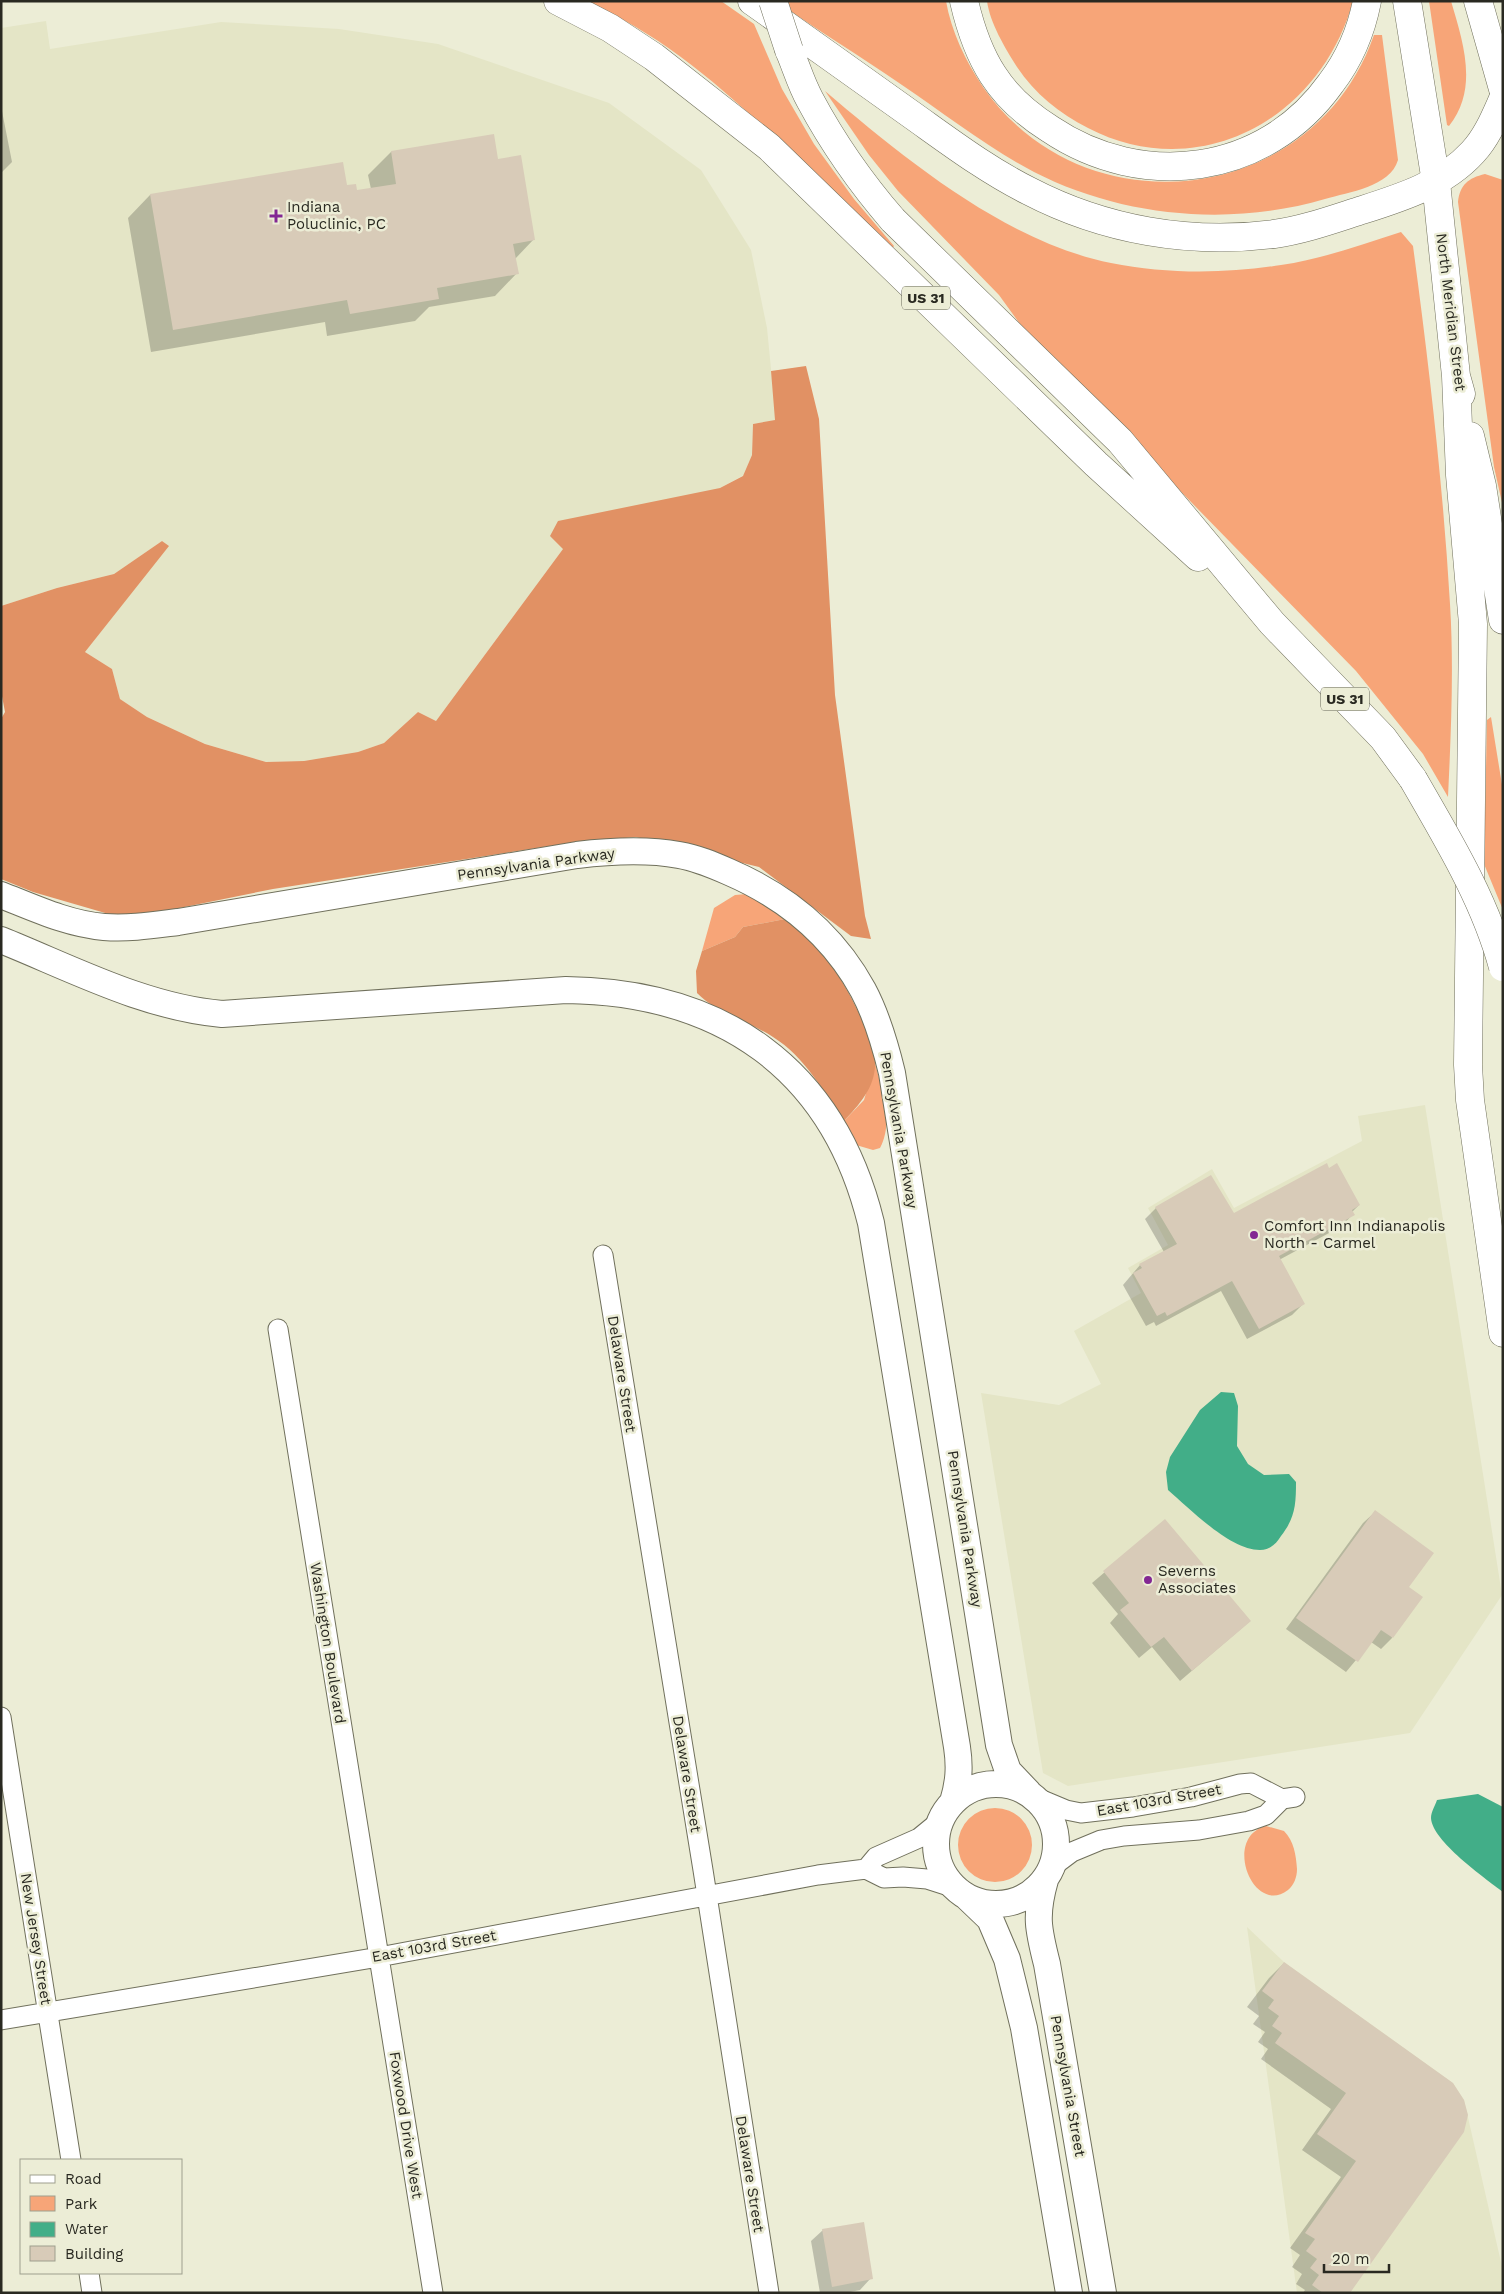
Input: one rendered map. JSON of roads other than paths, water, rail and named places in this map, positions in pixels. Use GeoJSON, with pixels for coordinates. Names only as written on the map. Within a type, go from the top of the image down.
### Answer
{"type":"FeatureCollection","features":[{"type":"Feature","properties":{"kind":"main road","name":"US 31"},"geometry":{"type":"LineString","coordinates":[[558,1],[610,28],[654,57],[770,147],[1096,464],[1272,623],[1383,738],[1413,779],[1476,898],[1498,947],[1503,967]]}},
{"type":"Feature","properties":{"kind":"main road"},"geometry":{"type":"LineString","coordinates":[[752,1],[977,161],[1028,191],[1066,209],[1107,223],[1195,237],[1275,234],[1317,225],[1411,194],[1436,182],[1473,152],[1490,129],[1503,99]]}},
{"type":"Feature","properties":{"kind":"main road"},"geometry":{"type":"LineString","coordinates":[[773,1],[789,50],[809,99],[851,168],[872,195],[893,220],[1120,441],[1272,623]]}},
{"type":"Feature","properties":{"kind":"main road"},"geometry":{"type":"LineString","coordinates":[[964,1],[979,50],[993,75],[1012,98],[1035,120],[1066,141],[1089,152],[1122,163],[1154,167],[1186,167],[1218,161],[1254,148],[1278,134],[1313,107],[1352,52],[1361,30],[1367,1]]}},
{"type":"Feature","properties":{"kind":"main road","name":"North Meridian Street"},"geometry":{"type":"LineString","coordinates":[[1407,1],[1436,182],[1456,376],[1482,486],[1503,620]]}},
{"type":"Feature","properties":{"kind":"main road"},"geometry":{"type":"LineString","coordinates":[[1478,1],[1503,89]]}},
{"type":"Feature","properties":{"kind":"main road"},"geometry":{"type":"LineString","coordinates":[[1456,376],[1460,475],[1473,624],[1468,1065],[1470,1100],[1503,1333]]}},
{"type":"Feature","properties":{"kind":"main road","name":"Pennsylvania Parkway"},"geometry":{"type":"LineString","coordinates":[[1,895],[77,923],[124,928],[187,920],[577,855],[636,852],[679,855],[706,862],[764,888],[805,917],[822,933],[849,967],[872,1010],[892,1072],[999,1745],[1008,1771],[1031,1794]]}},
{"type":"Feature","properties":{"kind":"main road"},"geometry":{"type":"LineString","coordinates":[[1,940],[147,999],[182,1009],[222,1014],[566,990],[609,991],[634,994],[688,1009],[742,1034],[785,1067],[809,1092],[844,1146],[865,1198],[871,1223],[960,1770],[958,1785],[937,1835],[938,1856],[946,1876],[960,1892],[990,1919],[1007,1959],[1024,2028],[1069,2293]]}},
{"type":"Feature","properties":{"kind":"main road"},"geometry":{"type":"LineString","coordinates":[[947,1811],[972,1788],[989,1784],[1006,1784],[1031,1794],[1044,1806],[1055,1829],[1056,1855],[1048,1874],[1026,1896],[1002,1904],[990,1904],[960,1892]]}},
{"type":"Feature","properties":{"kind":"main road","name":"Pennsylvania Street"},"geometry":{"type":"LineString","coordinates":[[1048,1874],[1038,1908],[1038,1921],[1103,2293]]}},
{"type":"Feature","properties":{"kind":"street","name":"Delaware Street"},"geometry":{"type":"LineString","coordinates":[[603,1255],[769,2293]]}},
{"type":"Feature","properties":{"kind":"street","name":"Washington Boulevard"},"geometry":{"type":"LineString","coordinates":[[278,1329],[379,1957]]}},
{"type":"Feature","properties":{"kind":"street","name":"New Jersey Street"},"geometry":{"type":"LineString","coordinates":[[1,1717],[71,2159]]}},
{"type":"Feature","properties":{"kind":"street","name":"East 103rd Street"},"geometry":{"type":"LineString","coordinates":[[1031,1794],[1066,1810],[1092,1812],[1191,1797],[1250,1783],[1289,1798],[1266,1815],[1250,1821],[1199,1830],[1124,1836],[1101,1840],[1072,1852],[1048,1874]]}},
{"type":"Feature","properties":{"kind":"street"},"geometry":{"type":"LineString","coordinates":[[866,1869],[876,1857],[919,1838],[947,1811]]}},
{"type":"Feature","properties":{"kind":"street","name":"East 103rd Street"},"geometry":{"type":"LineString","coordinates":[[1,2020],[379,1957],[818,1875],[866,1869],[884,1878],[927,1879],[960,1892]]}},
{"type":"Feature","properties":{"kind":"street","name":"Foxwood Drive West"},"geometry":{"type":"LineString","coordinates":[[379,1957],[433,2293]]}},
{"type":"Feature","properties":{"kind":"street"},"geometry":{"type":"LineString","coordinates":[[89,2274],[92,2293]]}},
{"type":"Feature","properties":{"kind":"water"},"geometry":{"type":"Polygon","coordinates":[[[1221,1392],[1234,1393],[1238,1406],[1237,1446],[1248,1464],[1264,1475],[1289,1474],[1296,1482],[1295,1504],[1292,1517],[1277,1542],[1267,1549],[1248,1548],[1224,1536],[1168,1490],[1166,1472],[1170,1457],[1200,1410],[1221,1392]]]}},
{"type":"Feature","properties":{"kind":"water"},"geometry":{"type":"Polygon","coordinates":[[[1478,1794],[1503,1807],[1503,1892],[1449,1848],[1434,1827],[1431,1818],[1437,1800],[1478,1794]]]}},
{"type":"Feature","properties":{"kind":"place","name":"Indiana Poluclinic, PC"},"geometry":{"type":"Point","coordinates":[276,216]}},
{"type":"Feature","properties":{"kind":"place","name":"Comfort Inn Indianapolis North - Carmel"},"geometry":{"type":"Point","coordinates":[1254,1235]}},
{"type":"Feature","properties":{"kind":"place","name":"Severns Associates"},"geometry":{"type":"Point","coordinates":[1148,1580]}}]}
